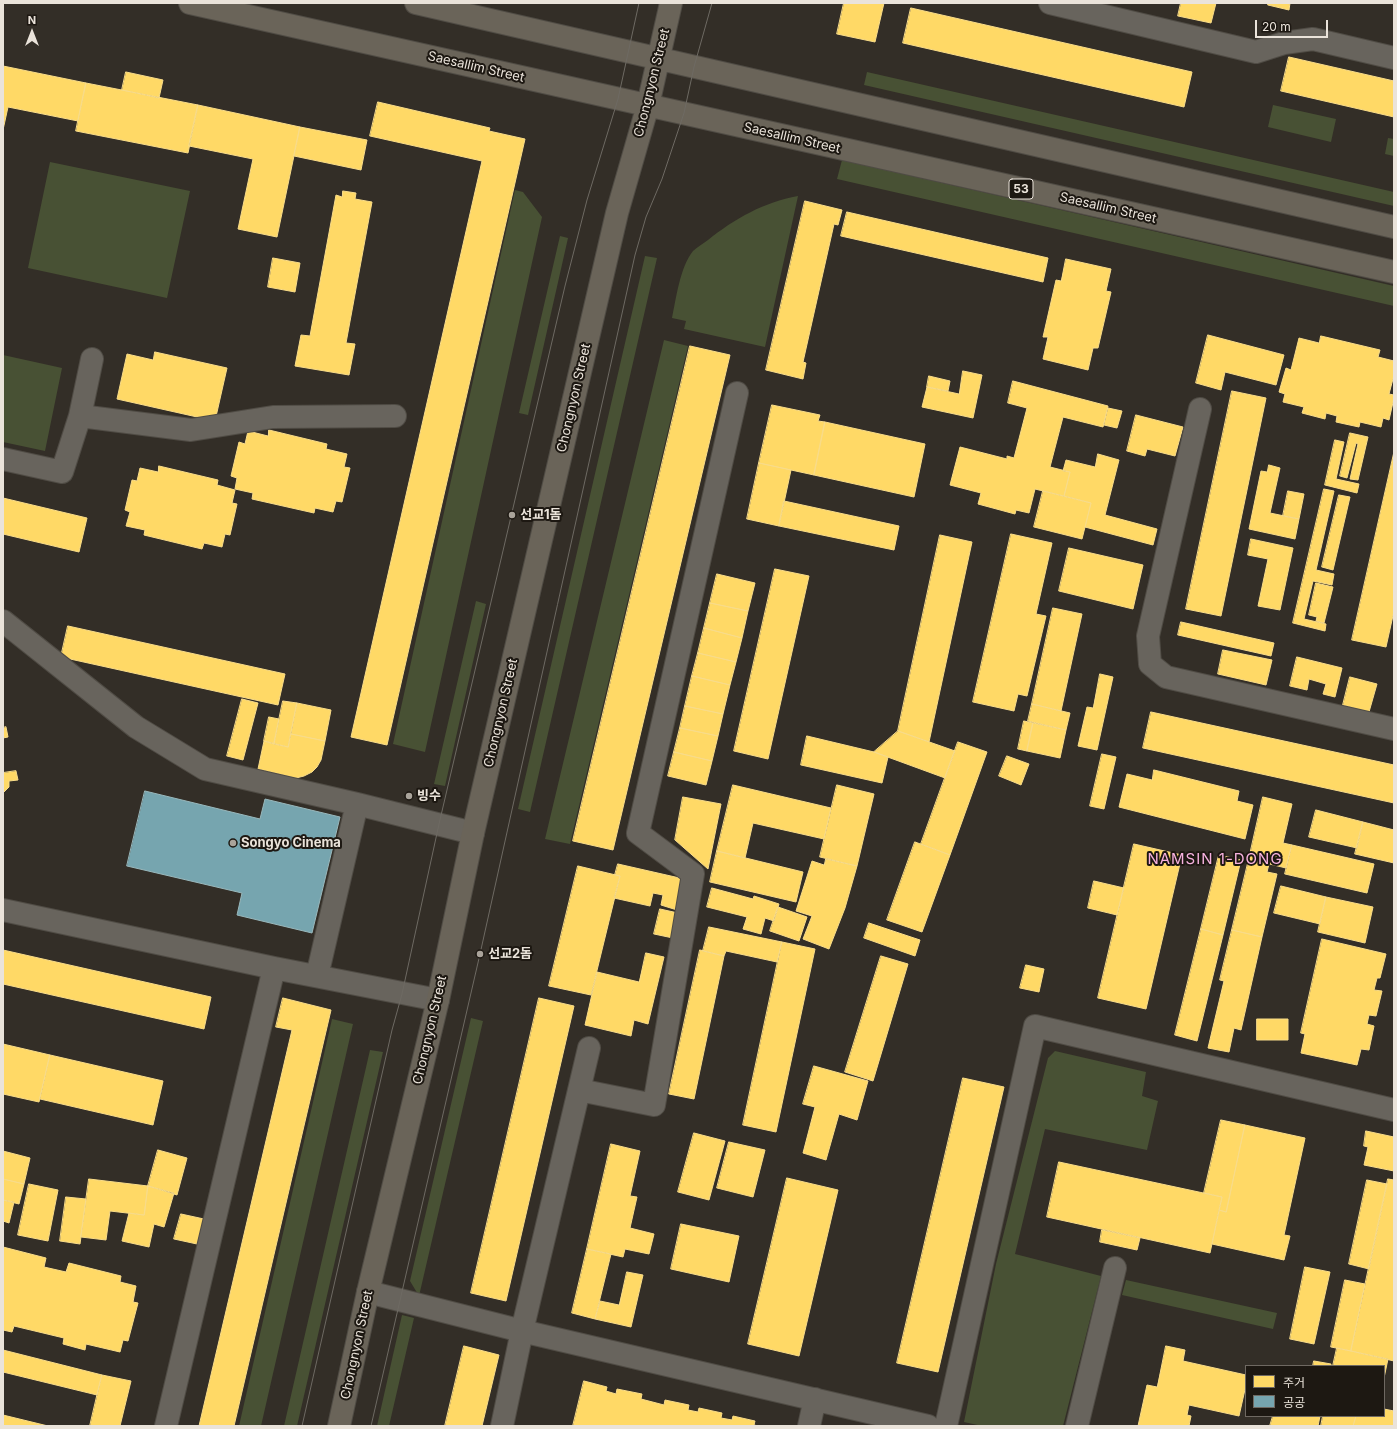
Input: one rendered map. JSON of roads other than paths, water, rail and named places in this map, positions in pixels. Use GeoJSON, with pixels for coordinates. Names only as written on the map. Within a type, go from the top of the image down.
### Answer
{"type":"FeatureCollection","features":[{"type":"Feature","properties":{"kind":"main road","name":"Saesallim Street"},"geometry":{"type":"LineString","coordinates":[[190,3],[1394,272]]}},
{"type":"Feature","properties":{"kind":"main road"},"geometry":{"type":"LineString","coordinates":[[416,3],[1394,226]]}},
{"type":"Feature","properties":{"kind":"main road","name":"Chongnyon Street"},"geometry":{"type":"LineString","coordinates":[[339,1426],[368,1292],[438,1000],[473,833],[617,213],[648,105],[671,3]]}},
{"type":"Feature","properties":{"kind":"street"},"geometry":{"type":"LineString","coordinates":[[1050,3],[1256,52],[1284,44],[1313,39],[1394,58]]}},
{"type":"Feature","properties":{"kind":"street"},"geometry":{"type":"LineString","coordinates":[[3,459],[62,472],[80,416],[92,359]]}},
{"type":"Feature","properties":{"kind":"street"},"geometry":{"type":"LineString","coordinates":[[579,1090],[654,1105],[693,874],[638,833],[737,393]]}},
{"type":"Feature","properties":{"kind":"street"},"geometry":{"type":"LineString","coordinates":[[1200,409],[1148,636],[1150,664],[1166,677],[1394,729]]}},
{"type":"Feature","properties":{"kind":"street"},"geometry":{"type":"LineString","coordinates":[[80,416],[191,430],[273,417],[395,416]]}},
{"type":"Feature","properties":{"kind":"street"},"geometry":{"type":"LineString","coordinates":[[3,621],[136,727],[205,769],[357,804],[473,833]]}},
{"type":"Feature","properties":{"kind":"street"},"geometry":{"type":"LineString","coordinates":[[317,976],[357,804]]}},
{"type":"Feature","properties":{"kind":"street"},"geometry":{"type":"LineString","coordinates":[[3,910],[274,968],[438,1000]]}},
{"type":"Feature","properties":{"kind":"street"},"geometry":{"type":"LineString","coordinates":[[166,1426],[274,968]]}},
{"type":"Feature","properties":{"kind":"street"},"geometry":{"type":"LineString","coordinates":[[946,1426],[1035,1026],[1394,1110]]}},
{"type":"Feature","properties":{"kind":"street"},"geometry":{"type":"LineString","coordinates":[[502,1426],[522,1331],[589,1048]]}},
{"type":"Feature","properties":{"kind":"street"},"geometry":{"type":"LineString","coordinates":[[1077,1426],[1115,1268]]}},
{"type":"Feature","properties":{"kind":"street"},"geometry":{"type":"LineString","coordinates":[[368,1292],[522,1331],[928,1426]]}},
{"type":"Feature","properties":{"kind":"street"},"geometry":{"type":"LineString","coordinates":[[810,1426],[815,1399]]}},
{"type":"Feature","properties":{"kind":"tram line"},"geometry":{"type":"LineString","coordinates":[[302,1426],[392,1030],[402,994],[439,824],[565,286],[587,200],[618,99],[639,3]]}},
{"type":"Feature","properties":{"kind":"tram line"},"geometry":{"type":"LineString","coordinates":[[371,1426],[480,954],[635,255],[646,217],[662,179],[684,113],[694,67],[712,3]]}},
{"type":"Feature","properties":{"kind":"place","name":"선교1돔"},"geometry":{"type":"Point","coordinates":[512,515]}},
{"type":"Feature","properties":{"kind":"place","name":"빙수"},"geometry":{"type":"Point","coordinates":[409,796]}},
{"type":"Feature","properties":{"kind":"place","name":"Songyo Cinema"},"geometry":{"type":"Point","coordinates":[233,843]}},
{"type":"Feature","properties":{"kind":"place","name":"선교2돔"},"geometry":{"type":"Point","coordinates":[480,954]}},
{"type":"Feature","properties":{"kind":"district","name":"NAMSIN 1-DONG"},"geometry":{"type":"Point","coordinates":[1215,859]}}]}
